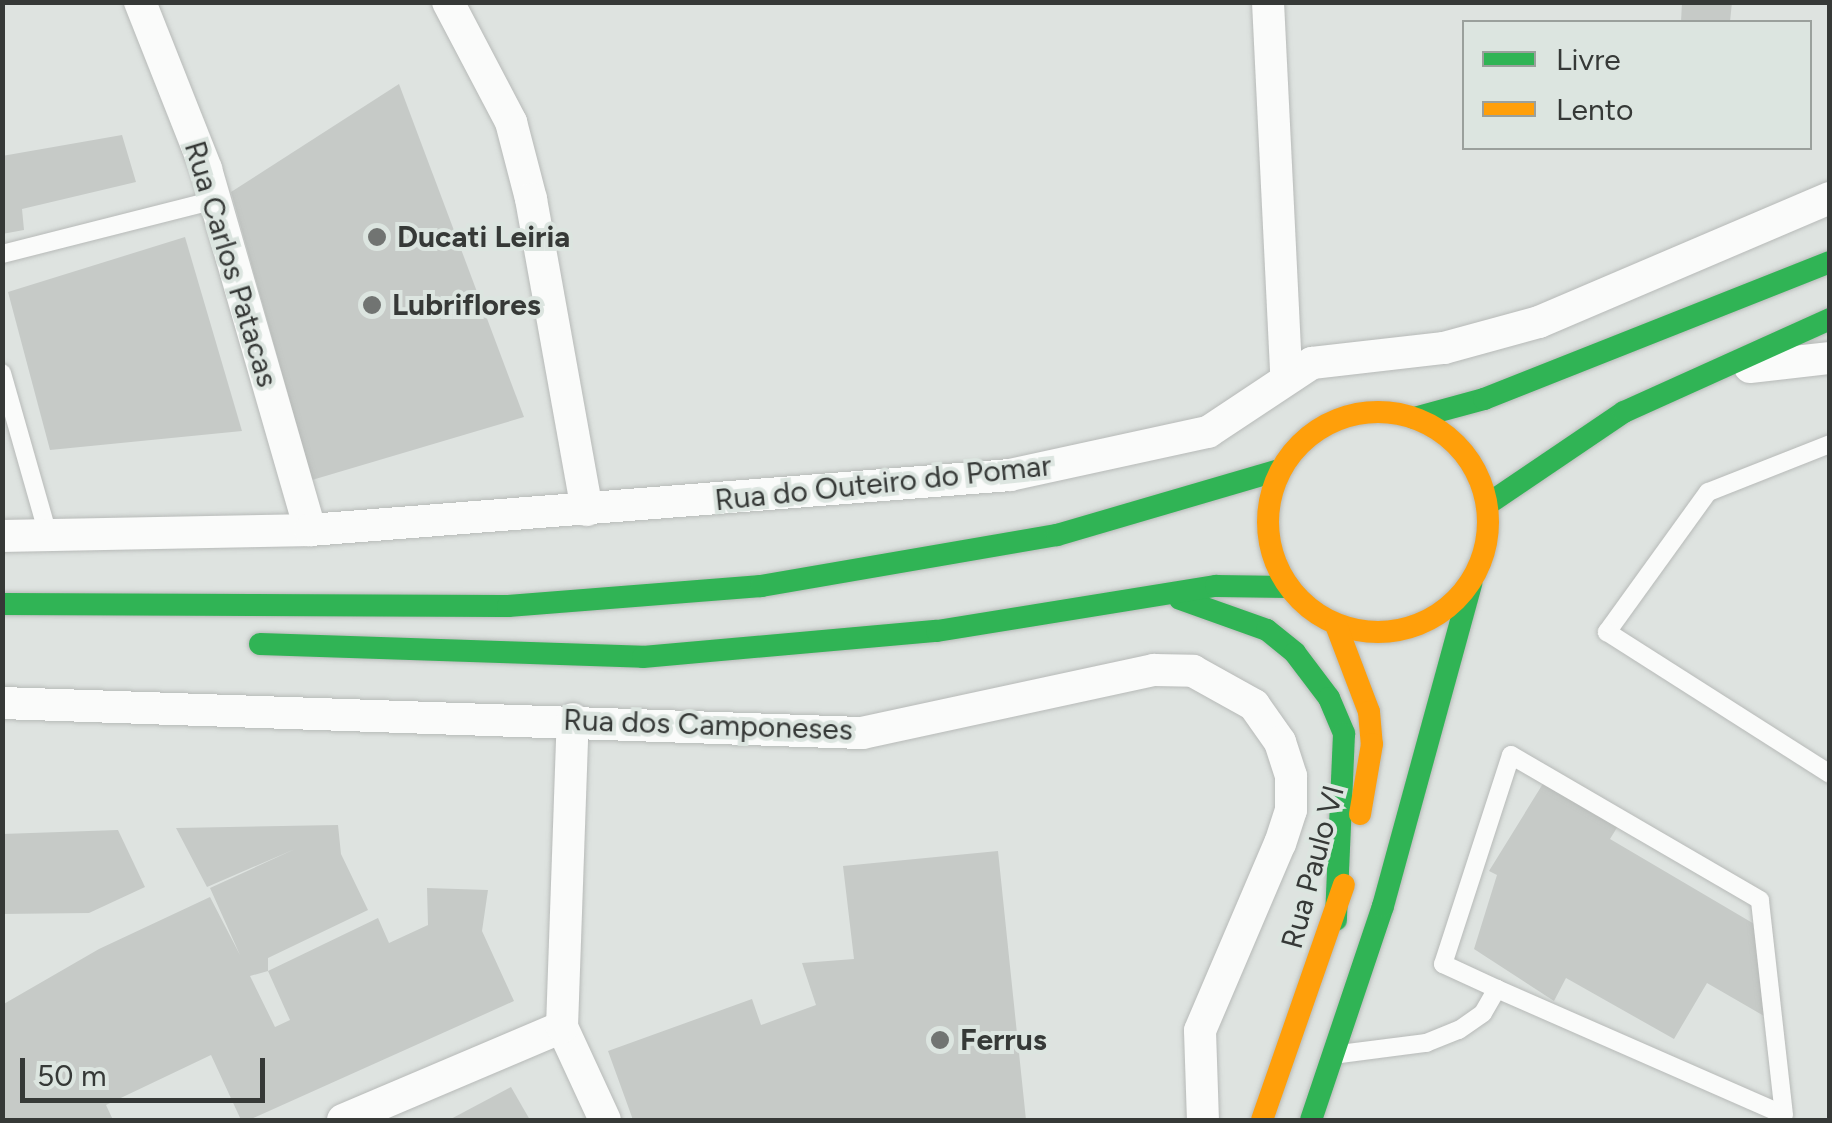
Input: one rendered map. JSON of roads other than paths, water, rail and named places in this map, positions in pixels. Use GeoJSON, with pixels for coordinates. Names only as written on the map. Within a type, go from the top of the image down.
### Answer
{"type":"FeatureCollection","features":[{"type":"Feature","properties":{"kind":"main road"},"geometry":{"type":"LineString","coordinates":[[1470,584],[1444,611],[1411,628],[1374,633],[1336,625],[1288,587],[1267,529],[1280,470],[1299,445],[1353,415],[1414,418],[1484,399],[1830,262]]}},
{"type":"Feature","properties":{"kind":"main road"},"geometry":{"type":"LineString","coordinates":[[1488,504],[1573,441],[1720,366],[1830,318]]}},
{"type":"Feature","properties":{"kind":"main road"},"geometry":{"type":"LineString","coordinates":[[1310,1120],[1382,906],[1470,584],[1486,546],[1488,504],[1463,451],[1414,418]]}},
{"type":"Feature","properties":{"kind":"main road"},"geometry":{"type":"LineString","coordinates":[[2,604],[508,606],[761,586],[1057,535],[1280,470]]}},
{"type":"Feature","properties":{"kind":"main road"},"geometry":{"type":"LineString","coordinates":[[242,643],[644,657],[937,631],[1158,593],[1288,587]]}},
{"type":"Feature","properties":{"kind":"main road"},"geometry":{"type":"LineString","coordinates":[[1158,593],[1267,630],[1296,653],[1329,698],[1344,734],[1336,920]]}},
{"type":"Feature","properties":{"kind":"main road","name":"Rua Paulo VI"},"geometry":{"type":"LineString","coordinates":[[1262,1120],[1336,920],[1372,744],[1369,712],[1336,625]]}},
{"type":"Feature","properties":{"kind":"street","name":"Rua Carlos Patacas"},"geometry":{"type":"LineString","coordinates":[[140,2],[215,200],[310,530]]}},
{"type":"Feature","properties":{"kind":"street"},"geometry":{"type":"LineString","coordinates":[[448,2],[511,122],[588,510]]}},
{"type":"Feature","properties":{"kind":"street"},"geometry":{"type":"LineString","coordinates":[[1268,2],[1286,376]]}},
{"type":"Feature","properties":{"kind":"street","name":"Rua do Outeiro do Pomar"},"geometry":{"type":"LineString","coordinates":[[2,536],[310,530],[1028,472],[1208,432],[1243,413],[1286,376],[1312,363],[1444,348],[1539,322],[1830,198]]}},
{"type":"Feature","properties":{"kind":"street"},"geometry":{"type":"LineString","coordinates":[[1720,366],[1781,368],[1830,358]]}},
{"type":"Feature","properties":{"kind":"street","name":"Rua dos Camponeses"},"geometry":{"type":"LineString","coordinates":[[2,704],[573,719],[862,733],[1154,670],[1193,671],[1220,682],[1254,705],[1280,742],[1290,776],[1291,810],[1200,1031],[1204,1120]]}},
{"type":"Feature","properties":{"kind":"street"},"geometry":{"type":"LineString","coordinates":[[573,719],[562,1027],[605,1120]]}},
{"type":"Feature","properties":{"kind":"street"},"geometry":{"type":"LineString","coordinates":[[344,1120],[562,1027]]}},
{"type":"Feature","properties":{"kind":"lane"},"geometry":{"type":"LineString","coordinates":[[2,254],[215,200]]}},
{"type":"Feature","properties":{"kind":"lane"},"geometry":{"type":"LineString","coordinates":[[2,373],[48,535]]}},
{"type":"Feature","properties":{"kind":"lane"},"geometry":{"type":"LineString","coordinates":[[1830,444],[1708,492],[1607,632],[1830,774]]}},
{"type":"Feature","properties":{"kind":"lane"},"geometry":{"type":"LineString","coordinates":[[1511,756],[1760,900],[1784,1115],[1586,1028],[1496,989],[1444,964],[1511,756]]}},
{"type":"Feature","properties":{"kind":"lane"},"geometry":{"type":"LineString","coordinates":[[1334,1054],[1426,1043],[1459,1030],[1483,1013],[1496,989]]}},
{"type":"Feature","properties":{"kind":"place","name":"Ducati Leiria"},"geometry":{"type":"Point","coordinates":[377,237]}},
{"type":"Feature","properties":{"kind":"place","name":"Lubriflores"},"geometry":{"type":"Point","coordinates":[372,305]}},
{"type":"Feature","properties":{"kind":"place","name":"Ferrus"},"geometry":{"type":"Point","coordinates":[940,1040]}}]}
